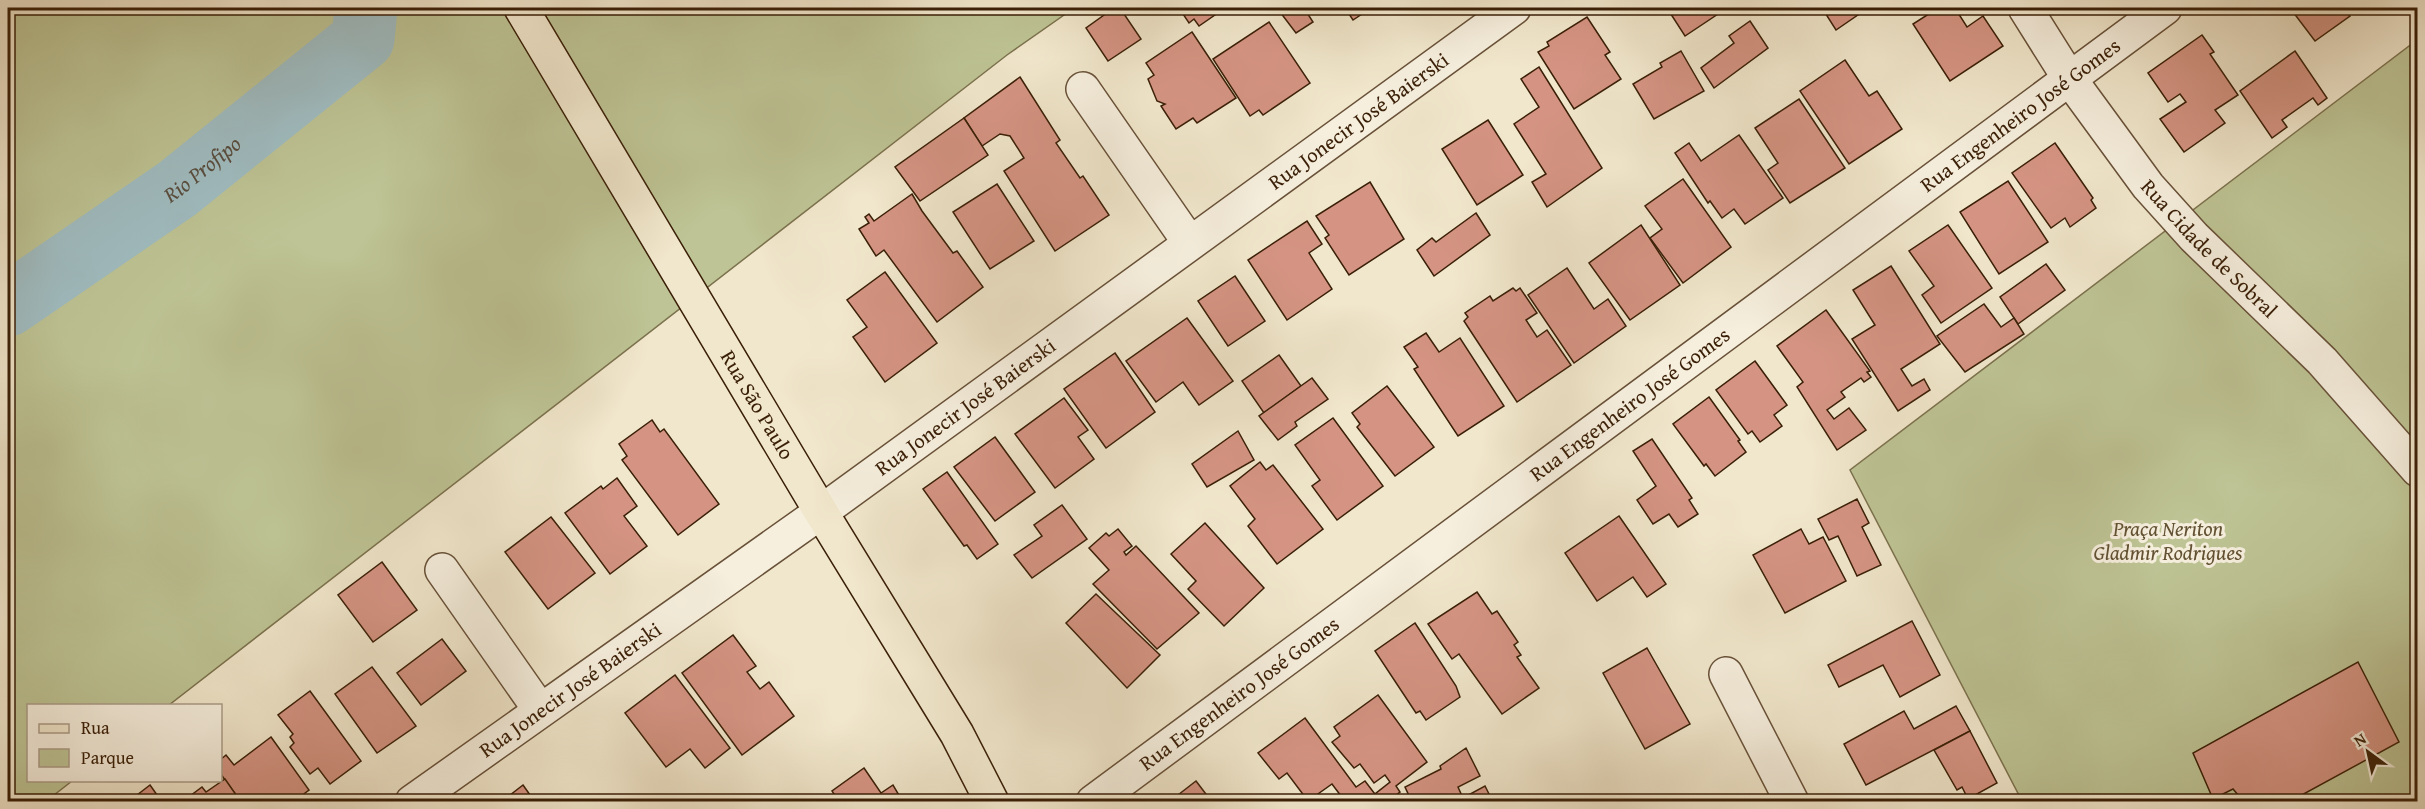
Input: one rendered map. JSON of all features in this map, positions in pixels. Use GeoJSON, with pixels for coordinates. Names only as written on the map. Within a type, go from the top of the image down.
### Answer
{"type":"FeatureCollection","features":[{"type":"Feature","properties":{"kind":"main road","name":"Rua São Paulo"},"geometry":{"type":"LineString","coordinates":[[521,8],[821,512],[957,734],[992,801]]}},
{"type":"Feature","properties":{"kind":"street","name":"Rua Jonecir José Baierski"},"geometry":{"type":"LineString","coordinates":[[412,801],[821,512],[1189,242],[1514,8]]}},
{"type":"Feature","properties":{"kind":"street","name":"Rua Cidade de Sobral"},"geometry":{"type":"LineString","coordinates":[[2025,8],[2069,78],[2148,186],[2194,237],[2322,361],[2418,470]]}},
{"type":"Feature","properties":{"kind":"street","name":"Rua Engenheiro José Gomes"},"geometry":{"type":"LineString","coordinates":[[1093,801],[2165,8]]}},
{"type":"Feature","properties":{"kind":"street"},"geometry":{"type":"LineString","coordinates":[[1083,89],[1189,242]]}},
{"type":"Feature","properties":{"kind":"street"},"geometry":{"type":"LineString","coordinates":[[442,570],[540,710]]}},
{"type":"Feature","properties":{"kind":"street"},"geometry":{"type":"LineString","coordinates":[[1726,674],[1792,801]]}},
{"type":"Feature","properties":{"kind":"green space"},"geometry":{"type":"Polygon","coordinates":[[[8,8],[1074,8],[1007,55],[170,704],[27,704],[27,782],[71,782],[45,802],[8,801],[8,8]]]}},
{"type":"Feature","properties":{"kind":"green space","name":"Praça Neriton Gladmir Rodrigues"},"geometry":{"type":"Polygon","coordinates":[[[2417,40],[2417,801],[2022,801],[1850,470],[2417,40]]]}},
{"type":"Feature","properties":{"kind":"building"},"geometry":{"type":"Polygon","coordinates":[[[1114,8],[1120,8],[1141,39],[1108,61],[1086,28],[1114,8]]]}},
{"type":"Feature","properties":{"kind":"building"},"geometry":{"type":"Polygon","coordinates":[[[1179,8],[1225,8],[1199,26],[1194,19],[1189,23],[1179,8]]]}},
{"type":"Feature","properties":{"kind":"building"},"geometry":{"type":"Polygon","coordinates":[[[1277,8],[1304,8],[1313,22],[1296,33],[1277,8]]]}},
{"type":"Feature","properties":{"kind":"building"},"geometry":{"type":"Polygon","coordinates":[[[1345,8],[1371,8],[1353,20],[1345,8]]]}},
{"type":"Feature","properties":{"kind":"building"},"geometry":{"type":"Polygon","coordinates":[[[1667,8],[1727,8],[1685,36],[1667,8]]]}},
{"type":"Feature","properties":{"kind":"building"},"geometry":{"type":"Polygon","coordinates":[[[1822,8],[1868,8],[1836,30],[1822,8]]]}},
{"type":"Feature","properties":{"kind":"building"},"geometry":{"type":"Polygon","coordinates":[[[1938,8],[1955,8],[1967,27],[1983,16],[2003,46],[1950,81],[1913,24],[1938,8]]]}},
{"type":"Feature","properties":{"kind":"building"},"geometry":{"type":"Polygon","coordinates":[[[2290,8],[2344,8],[2350,16],[2315,41],[2290,8]]]}},
{"type":"Feature","properties":{"kind":"building"},"geometry":{"type":"Polygon","coordinates":[[[1587,17],[1610,52],[1605,55],[1621,79],[1574,109],[1538,52],[1549,46],[1547,42],[1587,17]]]}},
{"type":"Feature","properties":{"kind":"building"},"geometry":{"type":"Polygon","coordinates":[[[1750,21],[1768,48],[1714,88],[1701,68],[1734,43],[1729,36],[1750,21]]]}},
{"type":"Feature","properties":{"kind":"building"},"geometry":{"type":"Polygon","coordinates":[[[1269,22],[1310,83],[1263,115],[1259,110],[1250,116],[1213,59],[1269,22]]]}},
{"type":"Feature","properties":{"kind":"building"},"geometry":{"type":"Polygon","coordinates":[[[1192,32],[1236,98],[1197,123],[1193,118],[1176,129],[1161,106],[1165,104],[1157,101],[1148,79],[1154,75],[1146,63],[1192,32]]]}},
{"type":"Feature","properties":{"kind":"building"},"geometry":{"type":"Polygon","coordinates":[[[2202,35],[2214,52],[2210,54],[2238,95],[2215,110],[2225,123],[2184,152],[2160,119],[2186,102],[2180,94],[2168,102],[2148,73],[2202,35]]]}},
{"type":"Feature","properties":{"kind":"building"},"geometry":{"type":"Polygon","coordinates":[[[1681,51],[1704,91],[1654,119],[1633,84],[1662,67],[1660,63],[1681,51]]]}},
{"type":"Feature","properties":{"kind":"building"},"geometry":{"type":"Polygon","coordinates":[[[2295,51],[2327,98],[2318,105],[2313,98],[2282,120],[2287,127],[2272,138],[2240,91],[2295,51]]]}},
{"type":"Feature","properties":{"kind":"building"},"geometry":{"type":"Polygon","coordinates":[[[1845,60],[1869,96],[1877,91],[1902,129],[1849,164],[1800,91],[1845,60]]]}},
{"type":"Feature","properties":{"kind":"building"},"geometry":{"type":"Polygon","coordinates":[[[1539,67],[1602,168],[1547,207],[1532,182],[1546,174],[1514,124],[1539,107],[1521,79],[1539,67]]]}},
{"type":"Feature","properties":{"kind":"building"},"geometry":{"type":"Polygon","coordinates":[[[1020,77],[1060,140],[1056,143],[1080,178],[1083,176],[1109,215],[1055,251],[1004,171],[1024,158],[1010,136],[1000,134],[982,146],[964,118],[1020,77]]]}},
{"type":"Feature","properties":{"kind":"building"},"geometry":{"type":"Polygon","coordinates":[[[1799,99],[1845,168],[1790,203],[1768,170],[1778,163],[1755,128],[1799,99]]]}},
{"type":"Feature","properties":{"kind":"building"},"geometry":{"type":"Polygon","coordinates":[[[964,118],[988,155],[920,201],[895,167],[964,118]]]}},
{"type":"Feature","properties":{"kind":"building"},"geometry":{"type":"Polygon","coordinates":[[[1488,120],[1523,175],[1477,205],[1442,149],[1488,120]]]}},
{"type":"Feature","properties":{"kind":"building"},"geometry":{"type":"Polygon","coordinates":[[[1739,135],[1783,198],[1745,224],[1734,209],[1722,218],[1710,201],[1708,203],[1675,153],[1689,143],[1701,161],[1739,135]]]}},
{"type":"Feature","properties":{"kind":"building"},"geometry":{"type":"Polygon","coordinates":[[[2055,143],[2093,198],[2091,200],[2096,208],[2070,227],[2065,218],[2051,228],[2012,173],[2055,143]]]}},
{"type":"Feature","properties":{"kind":"building"},"geometry":{"type":"Polygon","coordinates":[[[1683,179],[1731,247],[1683,283],[1650,238],[1662,229],[1645,206],[1683,179]]]}},
{"type":"Feature","properties":{"kind":"building"},"geometry":{"type":"Polygon","coordinates":[[[2008,181],[2048,242],[1999,274],[1960,212],[2008,181]]]}},
{"type":"Feature","properties":{"kind":"building"},"geometry":{"type":"Polygon","coordinates":[[[1370,182],[1404,239],[1349,275],[1325,238],[1329,235],[1316,216],[1370,182]]]}},
{"type":"Feature","properties":{"kind":"building"},"geometry":{"type":"Polygon","coordinates":[[[997,184],[1034,241],[990,269],[953,212],[997,184]]]}},
{"type":"Feature","properties":{"kind":"building"},"geometry":{"type":"Polygon","coordinates":[[[912,194],[953,253],[957,251],[983,287],[937,322],[884,250],[876,256],[859,229],[869,223],[865,217],[869,214],[874,221],[912,194]]]}},
{"type":"Feature","properties":{"kind":"building"},"geometry":{"type":"Polygon","coordinates":[[[1476,213],[1490,235],[1434,276],[1417,250],[1432,238],[1436,242],[1476,213]]]}},
{"type":"Feature","properties":{"kind":"building"},"geometry":{"type":"Polygon","coordinates":[[[1307,221],[1322,244],[1309,253],[1332,289],[1287,320],[1248,260],[1307,221]]]}},
{"type":"Feature","properties":{"kind":"building"},"geometry":{"type":"Polygon","coordinates":[[[1641,225],[1680,285],[1630,320],[1589,263],[1641,225]]]}},
{"type":"Feature","properties":{"kind":"building"},"geometry":{"type":"Polygon","coordinates":[[[1948,225],[1992,288],[1941,323],[1922,295],[1934,286],[1909,251],[1948,225]]]}},
{"type":"Feature","properties":{"kind":"building"},"geometry":{"type":"Polygon","coordinates":[[[2046,264],[2065,290],[2018,324],[2000,297],[2046,264]]]}},
{"type":"Feature","properties":{"kind":"building"},"geometry":{"type":"Polygon","coordinates":[[[1891,266],[1940,344],[1901,369],[1912,386],[1924,379],[1930,390],[1898,411],[1852,339],[1875,325],[1853,290],[1891,266]]]}},
{"type":"Feature","properties":{"kind":"building"},"geometry":{"type":"Polygon","coordinates":[[[1567,268],[1594,309],[1608,299],[1626,326],[1574,363],[1528,295],[1567,268]]]}},
{"type":"Feature","properties":{"kind":"building"},"geometry":{"type":"Polygon","coordinates":[[[885,272],[937,343],[885,382],[853,337],[867,327],[847,300],[885,272]]]}},
{"type":"Feature","properties":{"kind":"building"},"geometry":{"type":"Polygon","coordinates":[[[1235,276],[1265,321],[1228,346],[1198,301],[1235,276]]]}},
{"type":"Feature","properties":{"kind":"building"},"geometry":{"type":"Polygon","coordinates":[[[1513,288],[1516,291],[1520,288],[1537,313],[1526,320],[1537,337],[1547,330],[1571,365],[1517,402],[1464,321],[1468,317],[1465,313],[1490,296],[1493,301],[1513,288]]]}},
{"type":"Feature","properties":{"kind":"building"},"geometry":{"type":"Polygon","coordinates":[[[1984,304],[2001,327],[2014,318],[2024,334],[1965,372],[1937,336],[1984,304]]]}},
{"type":"Feature","properties":{"kind":"building"},"geometry":{"type":"Polygon","coordinates":[[[1826,310],[1870,371],[1867,372],[1871,377],[1864,382],[1861,378],[1841,392],[1845,397],[1827,410],[1834,419],[1849,408],[1866,430],[1837,450],[1797,387],[1803,382],[1777,346],[1826,310]]]}},
{"type":"Feature","properties":{"kind":"building"},"geometry":{"type":"Polygon","coordinates":[[[1187,318],[1233,381],[1199,405],[1183,382],[1156,402],[1126,361],[1187,318]]]}},
{"type":"Feature","properties":{"kind":"building"},"geometry":{"type":"Polygon","coordinates":[[[1426,333],[1439,352],[1460,338],[1504,406],[1458,436],[1414,369],[1418,367],[1404,347],[1426,333]]]}},
{"type":"Feature","properties":{"kind":"building"},"geometry":{"type":"Polygon","coordinates":[[[1115,353],[1155,412],[1106,448],[1064,389],[1115,353]]]}},
{"type":"Feature","properties":{"kind":"building"},"geometry":{"type":"Polygon","coordinates":[[[1279,355],[1301,386],[1264,413],[1242,381],[1279,355]]]}},
{"type":"Feature","properties":{"kind":"building"},"geometry":{"type":"Polygon","coordinates":[[[1755,361],[1787,405],[1774,415],[1782,426],[1760,442],[1752,431],[1748,434],[1716,390],[1755,361]]]}},
{"type":"Feature","properties":{"kind":"building"},"geometry":{"type":"Polygon","coordinates":[[[1312,378],[1328,399],[1295,422],[1297,426],[1278,440],[1259,416],[1312,378]]]}},
{"type":"Feature","properties":{"kind":"building"},"geometry":{"type":"Polygon","coordinates":[[[1387,386],[1434,447],[1395,476],[1357,427],[1360,424],[1352,413],[1387,386]]]}},
{"type":"Feature","properties":{"kind":"building"},"geometry":{"type":"Polygon","coordinates":[[[1709,397],[1746,452],[1715,476],[1706,464],[1704,466],[1673,424],[1709,397]]]}},
{"type":"Feature","properties":{"kind":"building"},"geometry":{"type":"Polygon","coordinates":[[[1064,398],[1088,430],[1078,437],[1094,459],[1055,488],[1015,434],[1064,398]]]}},
{"type":"Feature","properties":{"kind":"building"},"geometry":{"type":"Polygon","coordinates":[[[1333,418],[1383,486],[1337,520],[1312,486],[1320,480],[1295,445],[1333,418]]]}},
{"type":"Feature","properties":{"kind":"building"},"geometry":{"type":"Polygon","coordinates":[[[652,420],[660,432],[664,429],[719,504],[678,535],[622,460],[627,456],[619,444],[652,420]]]}},
{"type":"Feature","properties":{"kind":"building"},"geometry":{"type":"Polygon","coordinates":[[[1238,431],[1254,460],[1207,487],[1192,464],[1238,431]]]}},
{"type":"Feature","properties":{"kind":"building"},"geometry":{"type":"Polygon","coordinates":[[[995,437],[1035,492],[995,521],[954,467],[995,437]]]}},
{"type":"Feature","properties":{"kind":"building"},"geometry":{"type":"Polygon","coordinates":[[[1652,439],[1692,498],[1689,500],[1698,514],[1678,527],[1669,514],[1653,524],[1637,500],[1656,486],[1633,451],[1652,439]]]}},
{"type":"Feature","properties":{"kind":"building"},"geometry":{"type":"Polygon","coordinates":[[[1260,462],[1266,470],[1273,465],[1323,529],[1277,564],[1248,526],[1255,519],[1230,486],[1260,462]]]}},
{"type":"Feature","properties":{"kind":"building"},"geometry":{"type":"Polygon","coordinates":[[[947,472],[998,544],[977,559],[967,545],[964,546],[923,489],[947,472]]]}},
{"type":"Feature","properties":{"kind":"building"},"geometry":{"type":"Polygon","coordinates":[[[617,478],[637,506],[624,516],[647,546],[610,574],[565,513],[601,486],[603,489],[617,478]]]}},
{"type":"Feature","properties":{"kind":"building"},"geometry":{"type":"Polygon","coordinates":[[[1857,499],[1869,523],[1862,527],[1881,565],[1857,576],[1838,536],[1829,540],[1818,519],[1857,499]]]}},
{"type":"Feature","properties":{"kind":"building"},"geometry":{"type":"Polygon","coordinates":[[[1062,505],[1087,539],[1032,578],[1014,555],[1042,536],[1034,525],[1062,505]]]}},
{"type":"Feature","properties":{"kind":"building"},"geometry":{"type":"Polygon","coordinates":[[[1619,516],[1666,584],[1647,597],[1633,577],[1597,601],[1565,553],[1619,516]]]}},
{"type":"Feature","properties":{"kind":"building"},"geometry":{"type":"Polygon","coordinates":[[[551,517],[595,573],[548,609],[505,552],[551,517]]]}},
{"type":"Feature","properties":{"kind":"building"},"geometry":{"type":"Polygon","coordinates":[[[1205,523],[1264,588],[1224,626],[1188,589],[1196,581],[1171,554],[1205,523]]]}},
{"type":"Feature","properties":{"kind":"building"},"geometry":{"type":"Polygon","coordinates":[[[1118,529],[1132,546],[1124,552],[1126,555],[1136,546],[1199,613],[1157,649],[1093,584],[1109,570],[1089,548],[1106,533],[1109,536],[1118,529]]]}},
{"type":"Feature","properties":{"kind":"building"},"geometry":{"type":"Polygon","coordinates":[[[1801,529],[1809,544],[1823,537],[1846,581],[1785,613],[1753,555],[1801,529]]]}},
{"type":"Feature","properties":{"kind":"building"},"geometry":{"type":"Polygon","coordinates":[[[382,562],[417,610],[373,642],[338,595],[382,562]]]}},
{"type":"Feature","properties":{"kind":"building"},"geometry":{"type":"Polygon","coordinates":[[[1477,592],[1492,614],[1497,611],[1518,642],[1514,645],[1521,655],[1517,657],[1539,688],[1502,714],[1459,654],[1452,659],[1428,624],[1477,592]]]}},
{"type":"Feature","properties":{"kind":"building"},"geometry":{"type":"Polygon","coordinates":[[[1096,594],[1160,655],[1127,688],[1066,623],[1096,594]]]}},
{"type":"Feature","properties":{"kind":"building"},"geometry":{"type":"Polygon","coordinates":[[[1912,621],[1940,675],[1900,697],[1883,665],[1839,687],[1828,665],[1912,621]]]}},
{"type":"Feature","properties":{"kind":"building"},"geometry":{"type":"Polygon","coordinates":[[[1415,623],[1456,686],[1460,697],[1426,720],[1420,711],[1416,713],[1375,651],[1415,623]]]}},
{"type":"Feature","properties":{"kind":"building"},"geometry":{"type":"Polygon","coordinates":[[[733,635],[756,666],[747,672],[760,689],[769,682],[794,716],[742,755],[682,673],[733,635]]]}},
{"type":"Feature","properties":{"kind":"building"},"geometry":{"type":"Polygon","coordinates":[[[442,639],[466,671],[421,705],[397,673],[442,639]]]}},
{"type":"Feature","properties":{"kind":"building"},"geometry":{"type":"Polygon","coordinates":[[[1647,648],[1690,724],[1645,749],[1603,673],[1647,648]]]}},
{"type":"Feature","properties":{"kind":"building"},"geometry":{"type":"Polygon","coordinates":[[[2358,662],[2399,742],[2289,802],[2244,802],[2233,789],[2213,799],[2193,753],[2358,662]]]}},
{"type":"Feature","properties":{"kind":"building"},"geometry":{"type":"Polygon","coordinates":[[[372,667],[416,726],[377,753],[335,694],[372,667]]]}},
{"type":"Feature","properties":{"kind":"building"},"geometry":{"type":"Polygon","coordinates":[[[675,675],[730,748],[705,768],[690,749],[666,767],[625,713],[675,675]]]}},
{"type":"Feature","properties":{"kind":"building"},"geometry":{"type":"Polygon","coordinates":[[[310,691],[361,761],[330,784],[318,768],[310,774],[290,747],[294,743],[290,737],[293,734],[278,715],[310,691]]]}},
{"type":"Feature","properties":{"kind":"building"},"geometry":{"type":"Polygon","coordinates":[[[1378,695],[1427,762],[1396,786],[1400,792],[1387,802],[1381,802],[1375,794],[1390,782],[1385,775],[1374,783],[1360,764],[1354,768],[1332,742],[1340,736],[1334,727],[1378,695]]]}},
{"type":"Feature","properties":{"kind":"building"},"geometry":{"type":"Polygon","coordinates":[[[1956,706],[1970,731],[1866,785],[1844,744],[1904,711],[1914,729],[1956,706]]]}},
{"type":"Feature","properties":{"kind":"building"},"geometry":{"type":"Polygon","coordinates":[[[1305,718],[1356,787],[1365,781],[1381,802],[1334,802],[1341,796],[1332,784],[1308,801],[1287,773],[1279,779],[1258,753],[1305,718]]]}},
{"type":"Feature","properties":{"kind":"building"},"geometry":{"type":"Polygon","coordinates":[[[1970,731],[1997,783],[1968,799],[1962,787],[1957,790],[1934,750],[1970,731]]]}},
{"type":"Feature","properties":{"kind":"building"},"geometry":{"type":"Polygon","coordinates":[[[271,737],[309,790],[293,802],[241,802],[222,776],[222,758],[226,755],[234,765],[271,737]]]}},
{"type":"Feature","properties":{"kind":"building"},"geometry":{"type":"Polygon","coordinates":[[[1466,748],[1480,776],[1458,787],[1463,798],[1485,786],[1493,802],[1412,802],[1405,787],[1441,769],[1440,766],[1466,748]]]}},
{"type":"Feature","properties":{"kind":"building"},"geometry":{"type":"Polygon","coordinates":[[[864,768],[881,793],[893,785],[903,802],[839,802],[832,791],[864,768]]]}},
{"type":"Feature","properties":{"kind":"building"},"geometry":{"type":"Polygon","coordinates":[[[225,779],[241,802],[182,802],[202,787],[206,792],[225,779]]]}},
{"type":"Feature","properties":{"kind":"building"},"geometry":{"type":"Polygon","coordinates":[[[1196,781],[1212,802],[1169,802],[1196,781]]]}},
{"type":"Feature","properties":{"kind":"building"},"geometry":{"type":"Polygon","coordinates":[[[150,785],[162,802],[128,802],[150,785]]]}},
{"type":"Feature","properties":{"kind":"building"},"geometry":{"type":"Polygon","coordinates":[[[523,785],[535,802],[501,802],[523,785]]]}},
{"type":"Feature","properties":{"kind":"waterway","name":"Rio Profipo"},"geometry":{"type":"LineString","coordinates":[[8,305],[177,189],[363,39],[366,8]]}}]}
